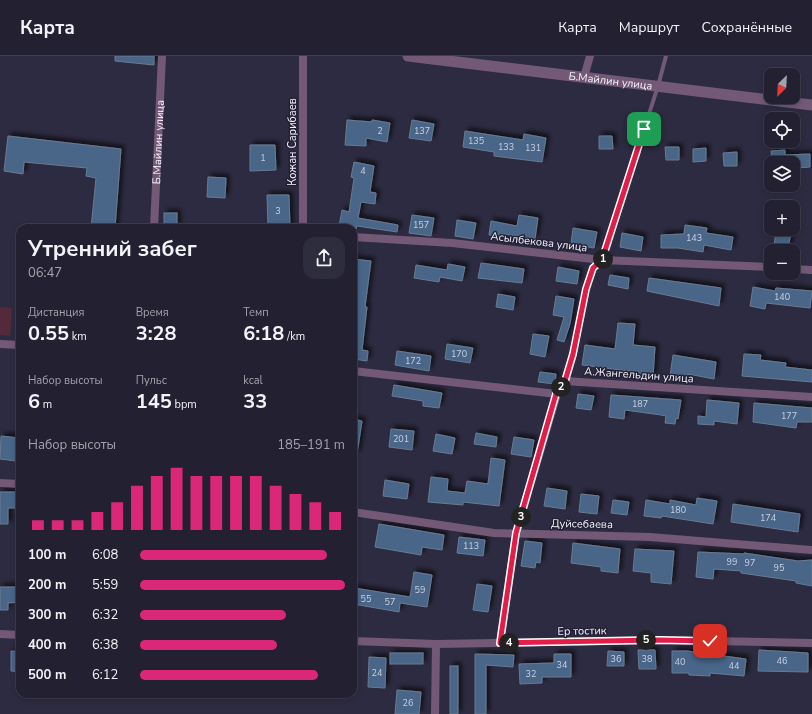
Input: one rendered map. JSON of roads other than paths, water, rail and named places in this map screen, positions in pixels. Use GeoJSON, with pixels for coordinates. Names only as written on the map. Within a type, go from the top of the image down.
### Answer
{"type":"FeatureCollection","features":[{"type":"Feature","properties":{"kind":"street","name":"Б.Майлин улица"},"geometry":{"type":"LineString","coordinates":[[154,224],[162,56]]}},
{"type":"Feature","properties":{"kind":"street","name":"Кожан Сарибаев"},"geometry":{"type":"LineString","coordinates":[[303,56],[303,224]]}},
{"type":"Feature","properties":{"kind":"street","name":"Б.Майлин улица"},"geometry":{"type":"LineString","coordinates":[[408,56],[584,76],[812,105]]}},
{"type":"Feature","properties":{"kind":"street"},"geometry":{"type":"LineString","coordinates":[[584,76],[590,56]]}},
{"type":"Feature","properties":{"kind":"street","name":"Асылбекова улица"},"geometry":{"type":"LineString","coordinates":[[357,237],[452,243],[602,260],[764,266]]}},
{"type":"Feature","properties":{"kind":"street"},"geometry":{"type":"LineString","coordinates":[[800,269],[812,270]]}},
{"type":"Feature","properties":{"kind":"street"},"geometry":{"type":"LineString","coordinates":[[0,344],[16,345]]}},
{"type":"Feature","properties":{"kind":"street"},"geometry":{"type":"LineString","coordinates":[[357,371],[556,394]]}},
{"type":"Feature","properties":{"kind":"street"},"geometry":{"type":"LineString","coordinates":[[500,643],[516,533],[556,394],[565,381]]}},
{"type":"Feature","properties":{"kind":"street","name":"А.Жангельдин улица"},"geometry":{"type":"LineString","coordinates":[[565,381],[812,397]]}},
{"type":"Feature","properties":{"kind":"street"},"geometry":{"type":"LineString","coordinates":[[0,483],[16,484]]}},
{"type":"Feature","properties":{"kind":"street","name":"Дуйсебаева"},"geometry":{"type":"LineString","coordinates":[[357,513],[494,533],[650,537],[812,550]]}},
{"type":"Feature","properties":{"kind":"street"},"geometry":{"type":"LineString","coordinates":[[0,634],[16,635]]}},
{"type":"Feature","properties":{"kind":"street","name":"Ер тостик"},"geometry":{"type":"LineString","coordinates":[[357,641],[436,644],[658,640],[812,643]]}},
{"type":"Feature","properties":{"kind":"street"},"geometry":{"type":"LineString","coordinates":[[435,714],[436,644]]}},
{"type":"Feature","properties":{"kind":"lane"},"geometry":{"type":"LineString","coordinates":[[565,381],[573,354],[586,289],[593,268],[602,260],[658,86],[666,56]]}}]}
